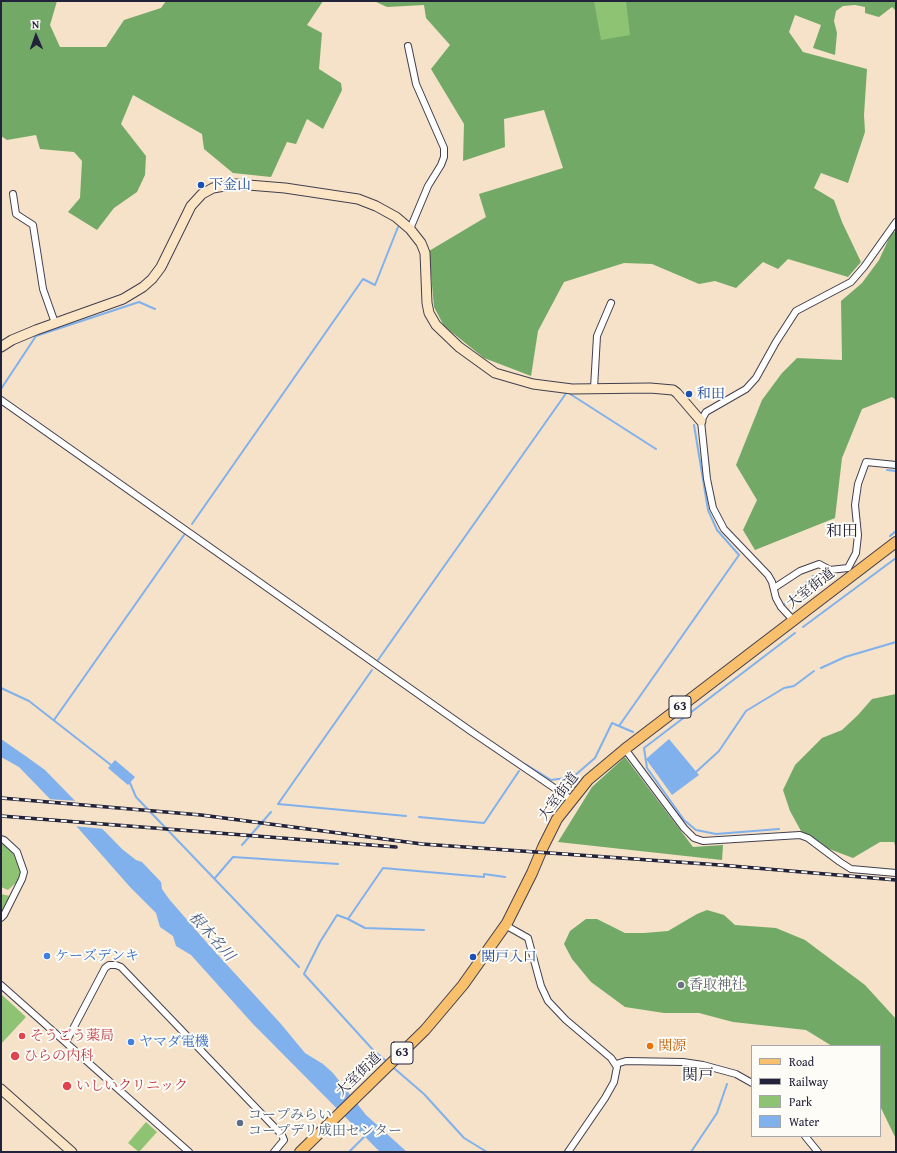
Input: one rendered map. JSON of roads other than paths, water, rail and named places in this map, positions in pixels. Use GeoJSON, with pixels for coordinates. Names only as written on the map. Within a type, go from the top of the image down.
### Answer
{"type":"FeatureCollection","features":[{"type":"Feature","properties":{"kind":"main road","name":"大室街道"},"geometry":{"type":"LineString","coordinates":[[300,1152],[425,1030],[463,985],[505,925],[532,873],[548,834],[556,819],[588,780],[625,749],[896,542]]}},
{"type":"Feature","properties":{"kind":"street"},"geometry":{"type":"LineString","coordinates":[[408,46],[416,84],[444,148],[444,157],[428,186],[410,229]]}},
{"type":"Feature","properties":{"kind":"street"},"geometry":{"type":"LineString","coordinates":[[1,347],[12,340],[123,299],[143,287],[152,279],[161,267],[191,206],[202,194],[218,186],[236,184],[284,188],[358,199],[376,206],[396,217],[410,229],[421,243],[425,253],[427,303],[429,313],[436,325],[459,347],[495,373],[533,384],[572,389],[650,388],[672,390],[677,393],[701,421],[707,479],[713,508],[724,529],[768,575],[774,588],[776,598],[793,620]]}},
{"type":"Feature","properties":{"kind":"street"},"geometry":{"type":"LineString","coordinates":[[13,194],[16,214],[33,225],[43,289],[55,324]]}},
{"type":"Feature","properties":{"kind":"street"},"geometry":{"type":"LineString","coordinates":[[701,421],[706,412],[746,389],[756,378],[776,342],[796,312],[851,282],[864,267],[896,222]]}},
{"type":"Feature","properties":{"kind":"street"},"geometry":{"type":"LineString","coordinates":[[594,388],[597,336],[611,303]]}},
{"type":"Feature","properties":{"kind":"street"},"geometry":{"type":"LineString","coordinates":[[1,400],[472,732],[572,800]]}},
{"type":"Feature","properties":{"kind":"street"},"geometry":{"type":"LineString","coordinates":[[774,588],[800,571],[819,564],[830,570],[848,568],[856,553],[858,535],[855,505],[858,484],[866,462],[896,466]]}},
{"type":"Feature","properties":{"kind":"street"},"geometry":{"type":"LineString","coordinates":[[625,749],[684,828],[694,838],[703,841],[800,835],[808,838],[851,869],[896,874]]}},
{"type":"Feature","properties":{"kind":"street"},"geometry":{"type":"LineString","coordinates":[[1,839],[17,852],[24,872],[20,884],[1,918]]}},
{"type":"Feature","properties":{"kind":"street"},"geometry":{"type":"LineString","coordinates":[[505,925],[528,938],[541,986],[548,1001],[566,1020],[603,1050],[616,1064],[617,1071],[614,1082],[605,1098],[568,1152]]}},
{"type":"Feature","properties":{"kind":"street"},"geometry":{"type":"LineString","coordinates":[[66,1042],[105,968],[109,965],[121,967],[282,1135],[284,1140],[274,1152]]}},
{"type":"Feature","properties":{"kind":"street"},"geometry":{"type":"LineString","coordinates":[[1,985],[66,1042],[182,1150],[189,1152]]}},
{"type":"Feature","properties":{"kind":"street"},"geometry":{"type":"LineString","coordinates":[[616,1064],[626,1061],[682,1062],[703,1065],[736,1074],[751,1082]]}},
{"type":"Feature","properties":{"kind":"street"},"geometry":{"type":"LineString","coordinates":[[1,1089],[72,1152]]}},
{"type":"Feature","properties":{"kind":"street"},"geometry":{"type":"LineString","coordinates":[[806,1137],[818,1152]]}},
{"type":"Feature","properties":{"kind":"water"},"geometry":{"type":"Polygon","coordinates":[[[1,739],[45,770],[122,849],[136,860],[142,862],[161,882],[162,889],[169,899],[281,1024],[305,1053],[323,1064],[333,1073],[366,1115],[407,1152],[380,1152],[253,1024],[191,955],[176,946],[173,936],[160,927],[156,913],[130,887],[78,828],[19,767],[1,757],[1,739]]]}},
{"type":"Feature","properties":{"kind":"water"},"geometry":{"type":"Polygon","coordinates":[[[669,739],[699,775],[672,795],[646,759],[669,739]]]}},
{"type":"Feature","properties":{"kind":"water"},"geometry":{"type":"Polygon","coordinates":[[[115,760],[135,777],[128,785],[108,768],[115,760]]]}},
{"type":"Feature","properties":{"kind":"waterway"},"geometry":{"type":"LineString","coordinates":[[192,524],[363,279],[375,285],[398,227]]}},
{"type":"Feature","properties":{"kind":"waterway"},"geometry":{"type":"LineString","coordinates":[[1,389],[36,336],[139,302],[155,309]]}},
{"type":"Feature","properties":{"kind":"waterway"},"geometry":{"type":"LineString","coordinates":[[378,660],[567,392],[656,449]]}},
{"type":"Feature","properties":{"kind":"waterway"},"geometry":{"type":"LineString","coordinates":[[619,726],[739,555],[717,530],[708,510],[694,425]]}},
{"type":"Feature","properties":{"kind":"waterway"},"geometry":{"type":"LineString","coordinates":[[887,470],[896,471]]}},
{"type":"Feature","properties":{"kind":"waterway"},"geometry":{"type":"LineString","coordinates":[[890,536],[896,531]]}},
{"type":"Feature","properties":{"kind":"waterway"},"geometry":{"type":"LineString","coordinates":[[54,720],[184,535]]}},
{"type":"Feature","properties":{"kind":"waterway"},"geometry":{"type":"LineString","coordinates":[[803,627],[896,558]]}},
{"type":"Feature","properties":{"kind":"waterway"},"geometry":{"type":"LineString","coordinates":[[785,604],[813,576]]}},
{"type":"Feature","properties":{"kind":"waterway"},"geometry":{"type":"LineString","coordinates":[[779,829],[716,834],[696,830],[684,820],[647,768],[644,748],[795,633]]}},
{"type":"Feature","properties":{"kind":"waterway"},"geometry":{"type":"LineString","coordinates":[[821,668],[845,657],[896,642]]}},
{"type":"Feature","properties":{"kind":"waterway"},"geometry":{"type":"LineString","coordinates":[[278,804],[372,670]]}},
{"type":"Feature","properties":{"kind":"waterway"},"geometry":{"type":"LineString","coordinates":[[696,772],[719,751],[746,711],[784,688],[794,686],[814,671]]}},
{"type":"Feature","properties":{"kind":"waterway"},"geometry":{"type":"LineString","coordinates":[[1,688],[29,701],[111,765]]}},
{"type":"Feature","properties":{"kind":"waterway"},"geometry":{"type":"LineString","coordinates":[[525,764],[551,780],[573,777],[595,758],[612,723],[633,732]]}},
{"type":"Feature","properties":{"kind":"waterway"},"geometry":{"type":"LineString","coordinates":[[419,817],[484,823],[519,771]]}},
{"type":"Feature","properties":{"kind":"waterway"},"geometry":{"type":"LineString","coordinates":[[130,783],[136,797],[299,967]]}},
{"type":"Feature","properties":{"kind":"waterway"},"geometry":{"type":"LineString","coordinates":[[278,804],[406,816]]}},
{"type":"Feature","properties":{"kind":"waterway"},"geometry":{"type":"LineString","coordinates":[[242,845],[271,812]]}},
{"type":"Feature","properties":{"kind":"waterway"},"geometry":{"type":"LineString","coordinates":[[215,878],[233,857],[338,864]]}},
{"type":"Feature","properties":{"kind":"waterway"},"geometry":{"type":"LineString","coordinates":[[385,1060],[374,1051],[304,974],[320,942],[337,915],[348,919],[383,868],[484,877],[484,874],[505,877]]}},
{"type":"Feature","properties":{"kind":"waterway"},"geometry":{"type":"LineString","coordinates":[[348,919],[365,928],[424,930]]}},
{"type":"Feature","properties":{"kind":"waterway"},"geometry":{"type":"LineString","coordinates":[[395,1069],[424,1094],[464,1138],[487,1152]]}},
{"type":"Feature","properties":{"kind":"waterway"},"geometry":{"type":"LineString","coordinates":[[691,1152],[717,1113],[727,1084]]}},
{"type":"Feature","properties":{"kind":"waterway"},"geometry":{"type":"LineString","coordinates":[[349,1152],[365,1136]]}},
{"type":"Feature","properties":{"kind":"railway"},"geometry":{"type":"LineString","coordinates":[[1,798],[201,815],[422,844],[720,865],[896,880]]}},
{"type":"Feature","properties":{"kind":"railway"},"geometry":{"type":"LineString","coordinates":[[1,816],[396,847]]}},
{"type":"Feature","properties":{"kind":"place","name":"下金山"},"geometry":{"type":"Point","coordinates":[201,185]}},
{"type":"Feature","properties":{"kind":"place","name":"和田"},"geometry":{"type":"Point","coordinates":[689,394]}},
{"type":"Feature","properties":{"kind":"place","name":"ケーズデンキ"},"geometry":{"type":"Point","coordinates":[47,956]}},
{"type":"Feature","properties":{"kind":"place","name":"関戸入口"},"geometry":{"type":"Point","coordinates":[473,957]}},
{"type":"Feature","properties":{"kind":"place","name":"香取神社"},"geometry":{"type":"Point","coordinates":[681,985]}},
{"type":"Feature","properties":{"kind":"place","name":"そうごう薬局"},"geometry":{"type":"Point","coordinates":[22,1036]}},
{"type":"Feature","properties":{"kind":"place","name":"ヤマダ電機"},"geometry":{"type":"Point","coordinates":[131,1042]}},
{"type":"Feature","properties":{"kind":"place","name":"関源"},"geometry":{"type":"Point","coordinates":[650,1046]}},
{"type":"Feature","properties":{"kind":"place","name":"ひらの内科"},"geometry":{"type":"Point","coordinates":[15,1056]}},
{"type":"Feature","properties":{"kind":"place","name":"いしいクリニック"},"geometry":{"type":"Point","coordinates":[67,1086]}},
{"type":"Feature","properties":{"kind":"place","name":"コープみらい コープデリ成田センター"},"geometry":{"type":"Point","coordinates":[240,1123]}},
{"type":"Feature","properties":{"kind":"district","name":"和田"},"geometry":{"type":"Point","coordinates":[842,532]}},
{"type":"Feature","properties":{"kind":"district","name":"関戸"},"geometry":{"type":"Point","coordinates":[698,1076]}},
{"type":"Feature","properties":{"kind":"water label","name":"根木名川"},"geometry":{"type":"Point","coordinates":[211,937]}}]}
